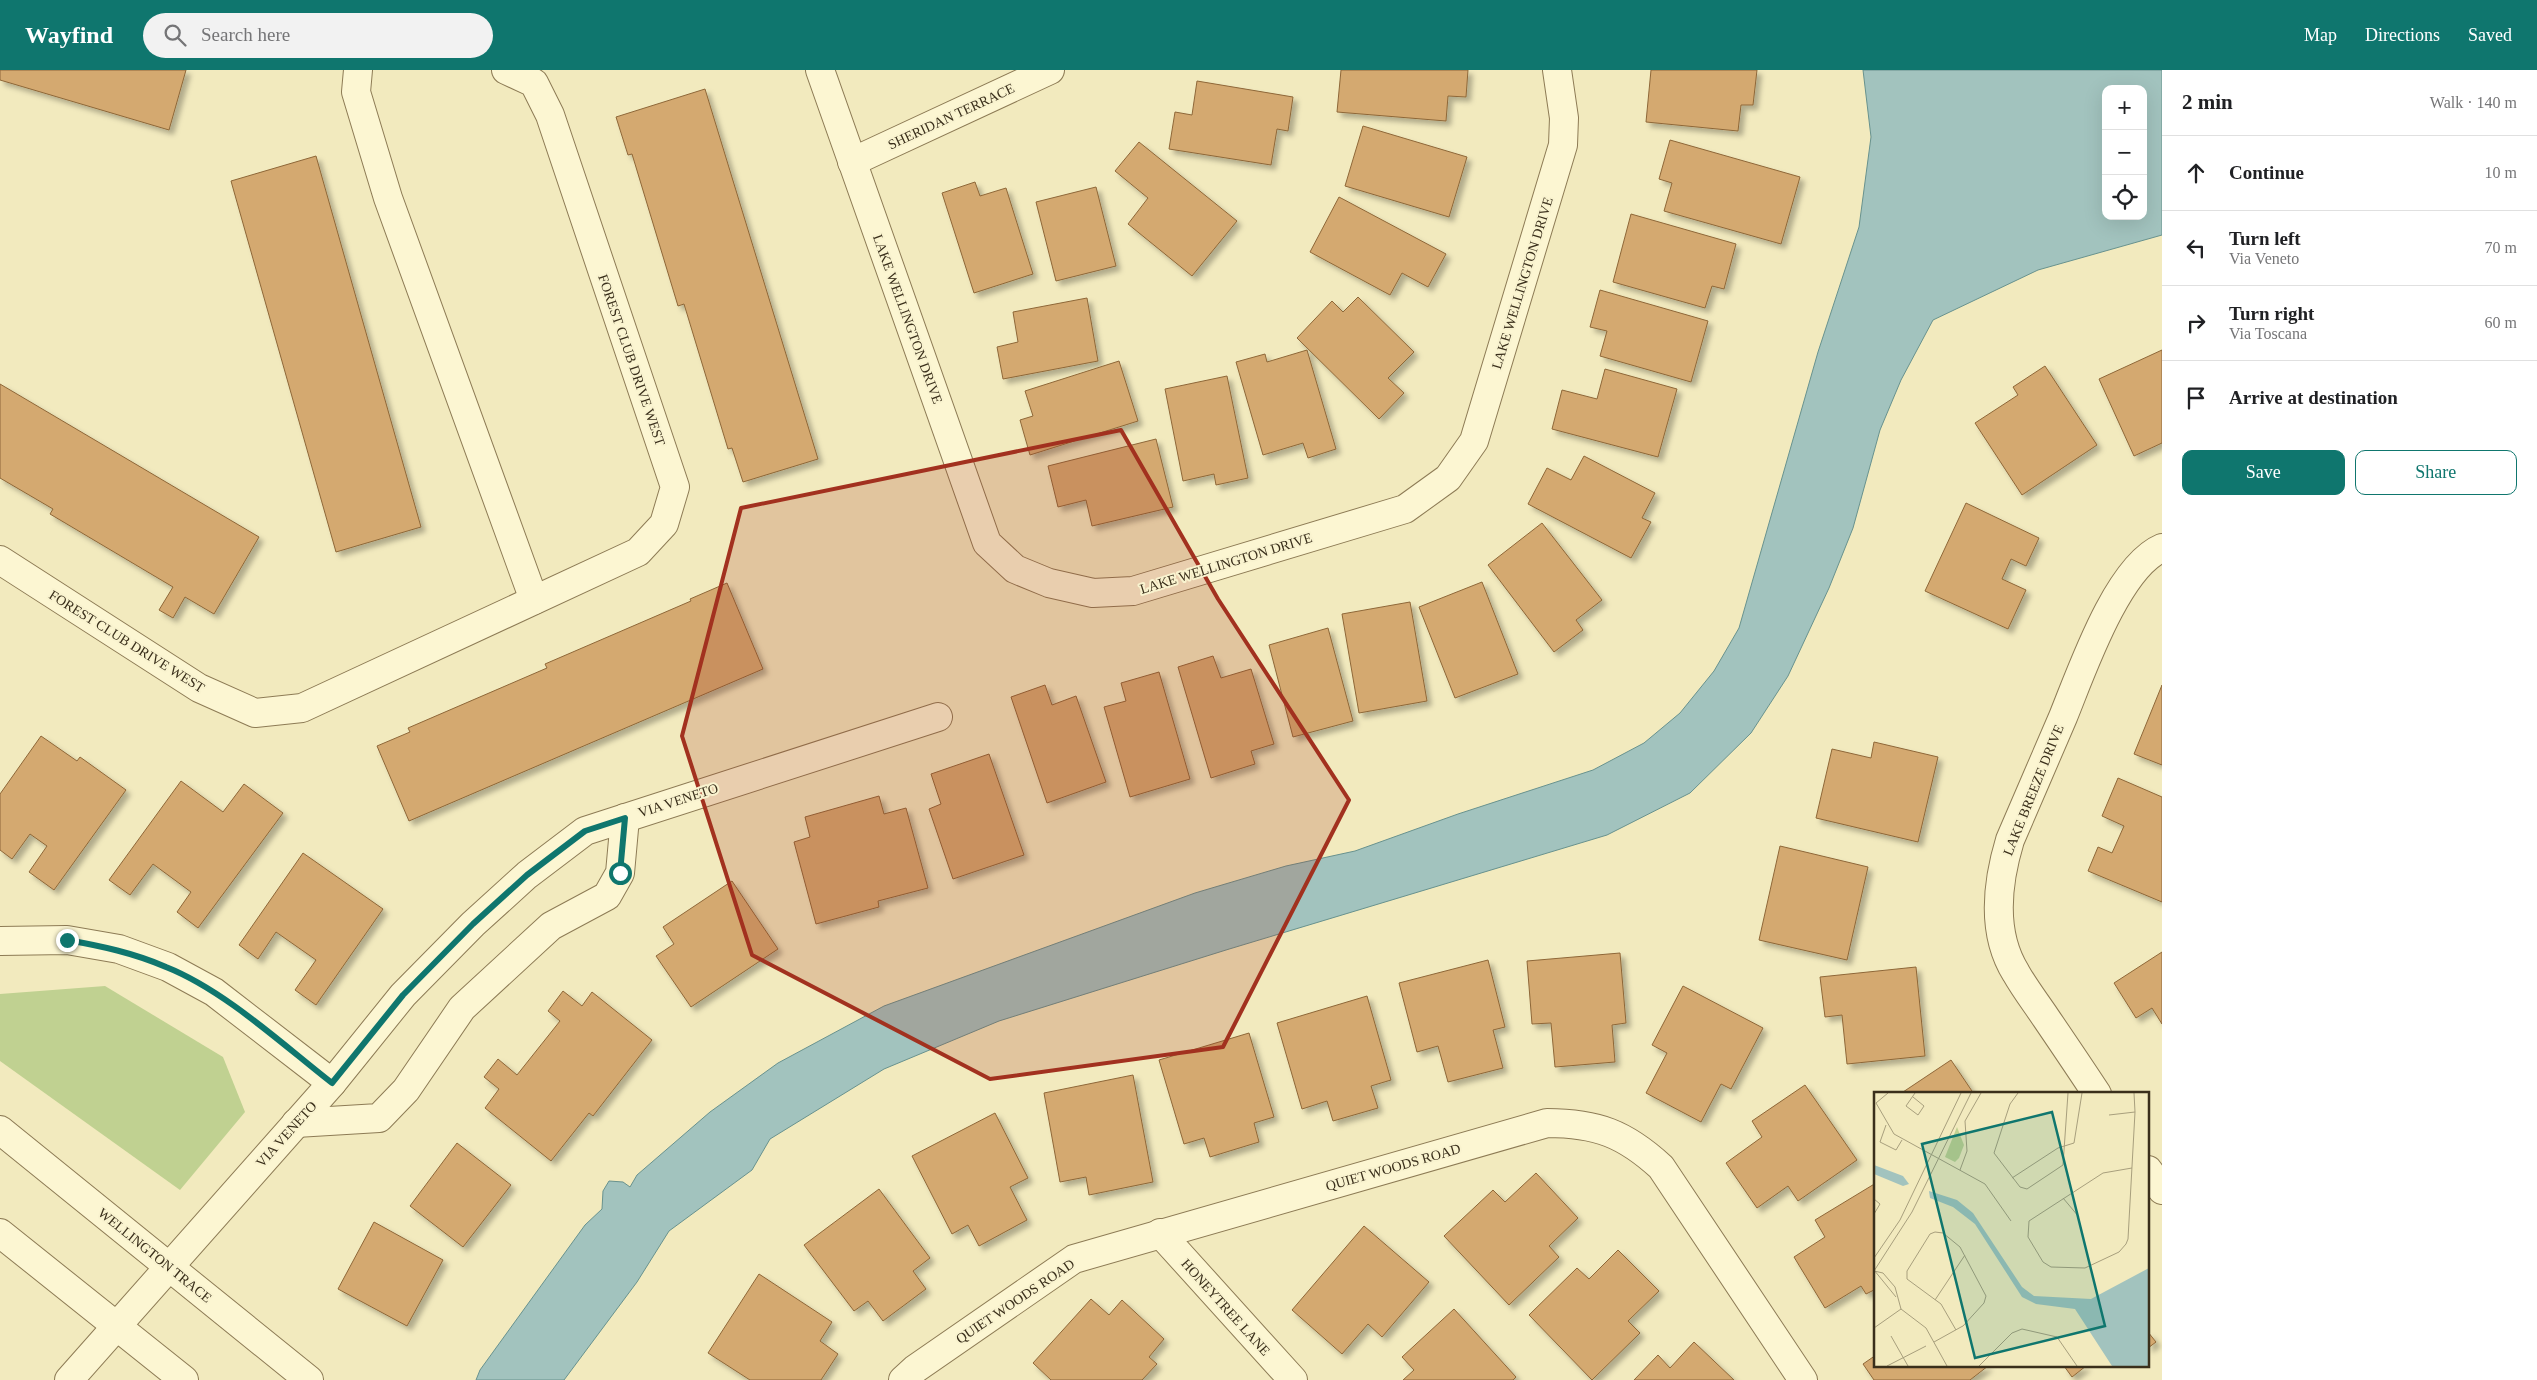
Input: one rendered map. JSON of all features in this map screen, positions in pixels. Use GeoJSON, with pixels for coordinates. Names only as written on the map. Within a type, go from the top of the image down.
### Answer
{"type":"FeatureCollection","features":[{"type":"Feature","properties":{"kind":"street"},"geometry":{"type":"LineString","coordinates":[[358,70],[356,92],[388,198],[534,600]]}},
{"type":"Feature","properties":{"kind":"street","name":"FOREST CLUB DRIVE WEST"},"geometry":{"type":"LineString","coordinates":[[0,560],[199,688],[255,713],[302,708],[638,552],[664,524],[675,487],[550,115],[534,83],[506,70]]}},
{"type":"Feature","properties":{"kind":"street","name":"LAKE WELLINGTON DRIVE"},"geometry":{"type":"LineString","coordinates":[[820,70],[987,543],[1015,569],[1050,583],[1093,592],[1132,591],[1405,509],[1448,478],[1474,441],[1563,146],[1564,118],[1557,70]]}},
{"type":"Feature","properties":{"kind":"street","name":"SHERIDAN TERRACE"},"geometry":{"type":"LineString","coordinates":[[852,162],[1050,70]]}},
{"type":"Feature","properties":{"kind":"street","name":"LAKE BREEZE DRIVE"},"geometry":{"type":"LineString","coordinates":[[2096,1092],[2014,972],[2005,947],[1999,920],[1998,892],[2002,866],[2010,840],[2102,625],[2128,579],[2153,552],[2162,548]]}},
{"type":"Feature","properties":{"kind":"street","name":"VIA VENETO"},"geometry":{"type":"LineString","coordinates":[[69,1380],[332,1083],[403,995],[486,911],[527,875],[585,831],[938,717]]}},
{"type":"Feature","properties":{"kind":"street"},"geometry":{"type":"LineString","coordinates":[[296,1123],[378,1118],[406,1090],[462,1008],[551,926],[606,896],[620,873],[625,818]]}},
{"type":"Feature","properties":{"kind":"street"},"geometry":{"type":"LineString","coordinates":[[0,941],[67,940],[119,949],[168,967],[214,992],[332,1083]]}},
{"type":"Feature","properties":{"kind":"street","name":"QUIET WOODS ROAD"},"geometry":{"type":"LineString","coordinates":[[903,1380],[915,1369],[1074,1259],[1547,1123],[1572,1123],[1597,1127],[1628,1141],[1661,1167],[1803,1380]]}},
{"type":"Feature","properties":{"kind":"street","name":"WELLINGTON TRACE"},"geometry":{"type":"LineString","coordinates":[[0,1130],[309,1380]]}},
{"type":"Feature","properties":{"kind":"street"},"geometry":{"type":"LineString","coordinates":[[2150,1173],[2162,1190]]}},
{"type":"Feature","properties":{"kind":"street"},"geometry":{"type":"LineString","coordinates":[[0,1233],[184,1380]]}},
{"type":"Feature","properties":{"kind":"street","name":"HONEYTREE LANE"},"geometry":{"type":"LineString","coordinates":[[1160,1234],[1293,1380]]}},
{"type":"Feature","properties":{"kind":"highlighted area"},"geometry":{"type":"Polygon","coordinates":[[[1121,430],[1218,599],[1349,800],[1223,1047],[990,1079],[752,955],[682,736],[741,508],[1121,430]]]}},
{"type":"Feature","properties":{"kind":"green space"},"geometry":{"type":"Polygon","coordinates":[[[105,986],[223,1057],[245,1112],[180,1190],[0,1061],[0,994],[105,986]]]}},
{"type":"Feature","properties":{"kind":"water"},"geometry":{"type":"Polygon","coordinates":[[[1863,70],[2162,70],[2162,235],[2038,270],[1933,320],[1901,380],[1880,430],[1853,528],[1829,588],[1788,676],[1751,733],[1690,793],[1607,835],[999,1021],[884,1069],[770,1139],[752,1170],[669,1231],[637,1282],[564,1380],[476,1380],[480,1370],[585,1225],[602,1209],[603,1191],[609,1181],[623,1182],[630,1187],[637,1175],[710,1112],[778,1063],[884,1006],[1195,893],[1286,866],[1355,851],[1458,814],[1593,770],[1644,743],[1680,713],[1714,671],[1739,628],[1818,352],[1859,227],[1871,137],[1863,70]]]}},
{"type":"Feature","properties":{"kind":"building"},"geometry":{"type":"Polygon","coordinates":[[[0,70],[186,70],[169,130],[0,80],[0,70]]]}},
{"type":"Feature","properties":{"kind":"building"},"geometry":{"type":"Polygon","coordinates":[[[1341,70],[1468,70],[1466,97],[1448,96],[1446,121],[1337,112],[1341,70]]]}},
{"type":"Feature","properties":{"kind":"building"},"geometry":{"type":"Polygon","coordinates":[[[1651,70],[1757,70],[1753,105],[1741,105],[1738,131],[1646,122],[1651,70]]]}},
{"type":"Feature","properties":{"kind":"building"},"geometry":{"type":"Polygon","coordinates":[[[1197,81],[1293,97],[1288,131],[1277,129],[1271,165],[1169,149],[1175,112],[1192,115],[1197,81]]]}},
{"type":"Feature","properties":{"kind":"building"},"geometry":{"type":"Polygon","coordinates":[[[705,89],[818,459],[743,482],[732,448],[728,449],[684,304],[678,306],[632,154],[628,155],[616,117],[705,89]]]}},
{"type":"Feature","properties":{"kind":"building"},"geometry":{"type":"Polygon","coordinates":[[[1363,126],[1467,157],[1449,217],[1345,186],[1363,126]]]}},
{"type":"Feature","properties":{"kind":"building"},"geometry":{"type":"Polygon","coordinates":[[[1670,140],[1800,177],[1781,244],[1664,211],[1672,183],[1659,179],[1670,140]]]}},
{"type":"Feature","properties":{"kind":"building"},"geometry":{"type":"Polygon","coordinates":[[[1139,142],[1237,221],[1192,276],[1128,224],[1148,198],[1115,171],[1139,142]]]}},
{"type":"Feature","properties":{"kind":"building"},"geometry":{"type":"Polygon","coordinates":[[[316,156],[421,527],[336,552],[231,181],[316,156]]]}},
{"type":"Feature","properties":{"kind":"building"},"geometry":{"type":"Polygon","coordinates":[[[975,182],[980,196],[1006,188],[1033,274],[974,293],[942,193],[975,182]]]}},
{"type":"Feature","properties":{"kind":"building"},"geometry":{"type":"Polygon","coordinates":[[[1096,187],[1116,266],[1056,281],[1036,202],[1096,187]]]}},
{"type":"Feature","properties":{"kind":"building"},"geometry":{"type":"Polygon","coordinates":[[[1339,197],[1446,254],[1428,287],[1402,273],[1390,295],[1310,252],[1339,197]]]}},
{"type":"Feature","properties":{"kind":"building"},"geometry":{"type":"Polygon","coordinates":[[[1631,214],[1736,244],[1724,289],[1712,286],[1705,308],[1613,282],[1631,214]]]}},
{"type":"Feature","properties":{"kind":"building"},"geometry":{"type":"Polygon","coordinates":[[[1600,290],[1708,321],[1691,382],[1600,356],[1607,331],[1590,327],[1600,290]]]}},
{"type":"Feature","properties":{"kind":"building"},"geometry":{"type":"Polygon","coordinates":[[[1358,297],[1414,352],[1388,378],[1404,393],[1379,419],[1297,338],[1332,301],[1343,312],[1358,297]]]}},
{"type":"Feature","properties":{"kind":"building"},"geometry":{"type":"Polygon","coordinates":[[[1087,298],[1098,361],[1003,379],[997,347],[1018,342],[1013,312],[1087,298]]]}},
{"type":"Feature","properties":{"kind":"building"},"geometry":{"type":"Polygon","coordinates":[[[1307,350],[1336,449],[1308,458],[1303,443],[1263,455],[1236,362],[1265,354],[1267,362],[1307,350]]]}},
{"type":"Feature","properties":{"kind":"building"},"geometry":{"type":"Polygon","coordinates":[[[2162,350],[2162,443],[2134,456],[2099,379],[2162,350]]]}},
{"type":"Feature","properties":{"kind":"building"},"geometry":{"type":"Polygon","coordinates":[[[1119,361],[1138,421],[1030,455],[1020,420],[1033,416],[1025,391],[1119,361]]]}},
{"type":"Feature","properties":{"kind":"building"},"geometry":{"type":"Polygon","coordinates":[[[2045,366],[2097,445],[2022,495],[1975,423],[2018,395],[2013,387],[2045,366]]]}},
{"type":"Feature","properties":{"kind":"building"},"geometry":{"type":"Polygon","coordinates":[[[1605,369],[1677,389],[1658,457],[1552,429],[1562,390],[1597,399],[1605,369]]]}},
{"type":"Feature","properties":{"kind":"building"},"geometry":{"type":"Polygon","coordinates":[[[1227,376],[1248,478],[1216,485],[1214,474],[1183,481],[1165,389],[1227,376]]]}},
{"type":"Feature","properties":{"kind":"building"},"geometry":{"type":"Polygon","coordinates":[[[0,384],[259,537],[214,614],[185,597],[173,618],[159,610],[173,587],[50,514],[53,509],[0,478],[0,384]]]}},
{"type":"Feature","properties":{"kind":"building"},"geometry":{"type":"Polygon","coordinates":[[[1156,439],[1173,507],[1092,526],[1086,500],[1058,507],[1048,466],[1156,439]]]}},
{"type":"Feature","properties":{"kind":"building"},"geometry":{"type":"Polygon","coordinates":[[[1584,456],[1655,493],[1642,518],[1651,522],[1631,558],[1528,504],[1547,468],[1571,480],[1584,456]]]}},
{"type":"Feature","properties":{"kind":"building"},"geometry":{"type":"Polygon","coordinates":[[[1966,503],[2039,538],[2026,566],[2011,559],[2002,579],[2026,590],[2008,629],[1925,591],[1966,503]]]}},
{"type":"Feature","properties":{"kind":"building"},"geometry":{"type":"Polygon","coordinates":[[[1542,523],[1602,600],[1576,620],[1583,630],[1554,652],[1488,565],[1542,523]]]}},
{"type":"Feature","properties":{"kind":"building"},"geometry":{"type":"Polygon","coordinates":[[[1482,582],[1518,674],[1455,698],[1419,607],[1482,582]]]}},
{"type":"Feature","properties":{"kind":"building"},"geometry":{"type":"Polygon","coordinates":[[[727,583],[763,669],[409,821],[377,746],[410,732],[408,728],[547,668],[545,664],[691,601],[690,599],[727,583]]]}},
{"type":"Feature","properties":{"kind":"building"},"geometry":{"type":"Polygon","coordinates":[[[1410,602],[1427,701],[1359,713],[1342,614],[1410,602]]]}},
{"type":"Feature","properties":{"kind":"building"},"geometry":{"type":"Polygon","coordinates":[[[1328,628],[1353,721],[1293,737],[1269,645],[1328,628]]]}},
{"type":"Feature","properties":{"kind":"building"},"geometry":{"type":"Polygon","coordinates":[[[1213,656],[1221,678],[1251,669],[1274,744],[1251,751],[1255,764],[1211,778],[1178,667],[1213,656]]]}},
{"type":"Feature","properties":{"kind":"building"},"geometry":{"type":"Polygon","coordinates":[[[1159,672],[1190,779],[1130,797],[1104,707],[1126,701],[1121,683],[1159,672]]]}},
{"type":"Feature","properties":{"kind":"building"},"geometry":{"type":"Polygon","coordinates":[[[1045,685],[1052,705],[1076,696],[1106,782],[1047,803],[1011,697],[1045,685]]]}},
{"type":"Feature","properties":{"kind":"building"},"geometry":{"type":"Polygon","coordinates":[[[2162,685],[2162,765],[2134,754],[2162,685]]]}},
{"type":"Feature","properties":{"kind":"building"},"geometry":{"type":"Polygon","coordinates":[[[41,736],[77,761],[80,757],[126,790],[54,890],[29,872],[47,846],[30,834],[12,859],[0,850],[0,794],[41,736]]]}},
{"type":"Feature","properties":{"kind":"building"},"geometry":{"type":"Polygon","coordinates":[[[1874,742],[1938,757],[1918,842],[1816,818],[1832,749],[1871,758],[1874,742]]]}},
{"type":"Feature","properties":{"kind":"building"},"geometry":{"type":"Polygon","coordinates":[[[989,754],[1024,855],[953,879],[929,809],[941,804],[931,774],[989,754]]]}},
{"type":"Feature","properties":{"kind":"building"},"geometry":{"type":"Polygon","coordinates":[[[2118,778],[2162,797],[2162,902],[2088,871],[2098,847],[2112,853],[2124,826],[2102,816],[2118,778]]]}},
{"type":"Feature","properties":{"kind":"building"},"geometry":{"type":"Polygon","coordinates":[[[181,781],[223,812],[244,784],[283,813],[198,928],[177,912],[191,892],[153,864],[130,895],[109,880],[181,781]]]}},
{"type":"Feature","properties":{"kind":"building"},"geometry":{"type":"Polygon","coordinates":[[[879,796],[884,814],[906,808],[928,888],[878,901],[879,907],[816,924],[794,842],[810,837],[805,817],[879,796]]]}},
{"type":"Feature","properties":{"kind":"building"},"geometry":{"type":"Polygon","coordinates":[[[1780,846],[1868,867],[1847,960],[1759,940],[1780,846]]]}},
{"type":"Feature","properties":{"kind":"building"},"geometry":{"type":"Polygon","coordinates":[[[303,853],[383,909],[316,1005],[295,990],[316,960],[276,932],[258,959],[239,945],[303,853]]]}},
{"type":"Feature","properties":{"kind":"building"},"geometry":{"type":"Polygon","coordinates":[[[732,881],[778,949],[691,1007],[656,956],[674,944],[663,927],[732,881]]]}},
{"type":"Feature","properties":{"kind":"building"},"geometry":{"type":"Polygon","coordinates":[[[2162,952],[2162,1024],[2152,1008],[2136,1018],[2114,983],[2162,952]]]}},
{"type":"Feature","properties":{"kind":"building"},"geometry":{"type":"Polygon","coordinates":[[[1620,953],[1626,1023],[1612,1025],[1615,1062],[1555,1067],[1551,1023],[1532,1024],[1527,961],[1620,953]]]}},
{"type":"Feature","properties":{"kind":"building"},"geometry":{"type":"Polygon","coordinates":[[[1488,960],[1505,1027],[1493,1030],[1503,1068],[1448,1082],[1438,1046],[1417,1052],[1399,983],[1488,960]]]}},
{"type":"Feature","properties":{"kind":"building"},"geometry":{"type":"Polygon","coordinates":[[[1916,967],[1925,1056],[1847,1064],[1842,1015],[1825,1017],[1820,977],[1916,967]]]}},
{"type":"Feature","properties":{"kind":"building"},"geometry":{"type":"Polygon","coordinates":[[[1683,986],[1763,1028],[1731,1089],[1721,1084],[1701,1122],[1646,1093],[1667,1053],[1652,1045],[1683,986]]]}},
{"type":"Feature","properties":{"kind":"building"},"geometry":{"type":"Polygon","coordinates":[[[563,991],[582,1006],[592,992],[652,1040],[593,1116],[589,1113],[551,1161],[485,1108],[499,1089],[484,1077],[498,1059],[517,1075],[560,1021],[548,1011],[563,991]]]}},
{"type":"Feature","properties":{"kind":"building"},"geometry":{"type":"Polygon","coordinates":[[[1367,996],[1391,1080],[1371,1086],[1378,1108],[1333,1121],[1327,1101],[1302,1109],[1277,1023],[1367,996]]]}},
{"type":"Feature","properties":{"kind":"building"},"geometry":{"type":"Polygon","coordinates":[[[1249,1033],[1274,1117],[1254,1123],[1259,1142],[1210,1157],[1204,1138],[1184,1144],[1159,1060],[1249,1033]]]}},
{"type":"Feature","properties":{"kind":"building"},"geometry":{"type":"Polygon","coordinates":[[[1951,1060],[1973,1092],[1903,1092],[1951,1060]]]}},
{"type":"Feature","properties":{"kind":"building"},"geometry":{"type":"Polygon","coordinates":[[[1133,1075],[1153,1182],[1089,1195],[1086,1177],[1060,1182],[1044,1093],[1133,1075]]]}},
{"type":"Feature","properties":{"kind":"building"},"geometry":{"type":"Polygon","coordinates":[[[1805,1085],[1857,1160],[1798,1201],[1788,1186],[1757,1208],[1726,1163],[1762,1137],[1752,1121],[1805,1085]]]}},
{"type":"Feature","properties":{"kind":"building"},"geometry":{"type":"Polygon","coordinates":[[[995,1113],[1028,1178],[1010,1187],[1027,1220],[979,1246],[968,1225],[952,1234],[912,1156],[995,1113]]]}},
{"type":"Feature","properties":{"kind":"building"},"geometry":{"type":"Polygon","coordinates":[[[457,1143],[511,1185],[463,1247],[410,1206],[457,1143]]]}},
{"type":"Feature","properties":{"kind":"building"},"geometry":{"type":"Polygon","coordinates":[[[1536,1173],[1578,1218],[1549,1246],[1559,1257],[1509,1305],[1444,1236],[1493,1190],[1505,1202],[1536,1173]]]}},
{"type":"Feature","properties":{"kind":"building"},"geometry":{"type":"Polygon","coordinates":[[[1874,1184],[1874,1290],[1866,1294],[1861,1286],[1825,1308],[1794,1257],[1825,1237],[1815,1220],[1874,1184]]]}},
{"type":"Feature","properties":{"kind":"building"},"geometry":{"type":"Polygon","coordinates":[[[879,1189],[930,1258],[913,1271],[926,1289],[883,1321],[868,1301],[854,1311],[804,1245],[879,1189]]]}},
{"type":"Feature","properties":{"kind":"building"},"geometry":{"type":"Polygon","coordinates":[[[374,1222],[443,1260],[407,1326],[338,1289],[374,1222]]]}},
{"type":"Feature","properties":{"kind":"building"},"geometry":{"type":"Polygon","coordinates":[[[1364,1226],[1429,1282],[1382,1337],[1368,1324],[1342,1354],[1292,1310],[1364,1226]]]}},
{"type":"Feature","properties":{"kind":"building"},"geometry":{"type":"Polygon","coordinates":[[[1618,1250],[1659,1291],[1628,1321],[1640,1333],[1592,1380],[1529,1315],[1577,1268],[1589,1279],[1618,1250]]]}},
{"type":"Feature","properties":{"kind":"building"},"geometry":{"type":"Polygon","coordinates":[[[759,1274],[832,1322],[820,1341],[838,1354],[821,1380],[750,1380],[708,1353],[759,1274]]]}},
{"type":"Feature","properties":{"kind":"building"},"geometry":{"type":"Polygon","coordinates":[[[1091,1299],[1109,1315],[1122,1300],[1164,1339],[1149,1357],[1157,1364],[1142,1380],[1051,1380],[1033,1363],[1091,1299]]]}},
{"type":"Feature","properties":{"kind":"building"},"geometry":{"type":"Polygon","coordinates":[[[1454,1309],[1516,1377],[1513,1380],[1403,1380],[1414,1370],[1402,1357],[1454,1309]]]}},
{"type":"Feature","properties":{"kind":"building"},"geometry":{"type":"Polygon","coordinates":[[[2150,1334],[2156,1342],[2150,1346],[2150,1334]]]}},
{"type":"Feature","properties":{"kind":"building"},"geometry":{"type":"Polygon","coordinates":[[[1694,1342],[1734,1380],[1634,1380],[1658,1355],[1670,1368],[1694,1342]]]}},
{"type":"Feature","properties":{"kind":"building"},"geometry":{"type":"Polygon","coordinates":[[[1874,1356],[1874,1368],[1985,1368],[1970,1380],[1874,1380],[1863,1364],[1874,1356]]]}},
{"type":"Feature","properties":{"kind":"building"},"geometry":{"type":"Polygon","coordinates":[[[2065,1368],[2083,1368],[2072,1377],[2065,1368]]]}},
{"type":"Feature","properties":{"kind":"route"},"geometry":{"type":"LineString","coordinates":[[67,940],[119,949],[168,967],[214,992],[332,1083],[403,995],[473,924],[527,875],[585,831],[625,818],[620,873]]}}]}
